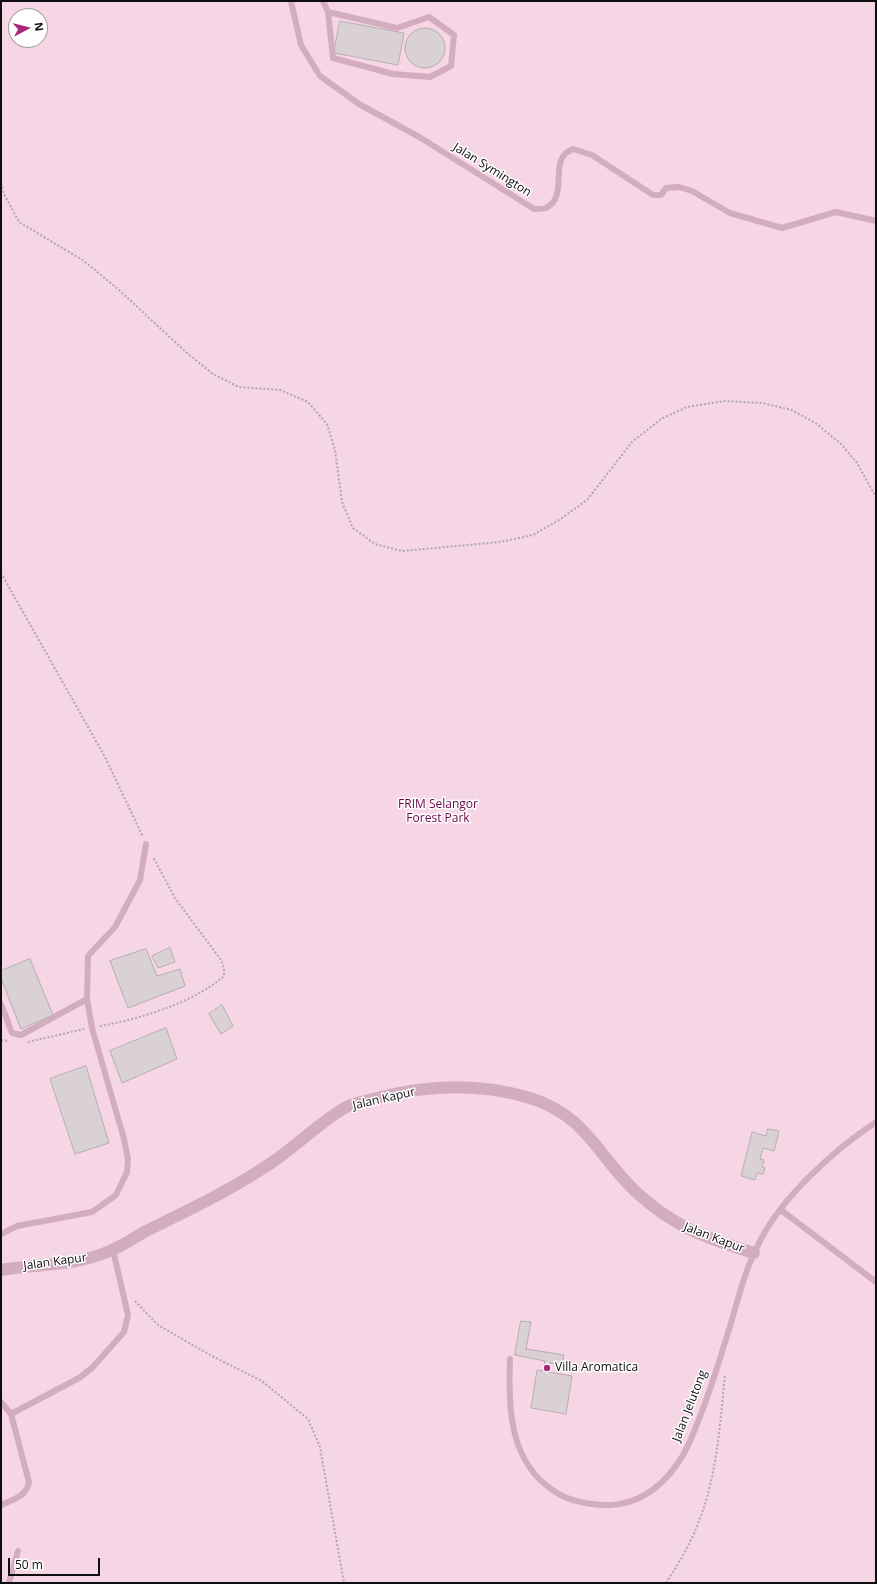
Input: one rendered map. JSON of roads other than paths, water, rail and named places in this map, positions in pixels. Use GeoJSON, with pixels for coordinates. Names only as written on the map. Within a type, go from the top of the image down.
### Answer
{"type":"FeatureCollection","features":[{"type":"Feature","properties":{"kind":"street","name":"Jalan Kapur"},"geometry":{"type":"LineString","coordinates":[[1,1270],[86,1259],[113,1250],[188,1212],[266,1167],[349,1106],[396,1093],[468,1087],[502,1092],[531,1099],[559,1111],[586,1132],[633,1188],[655,1208],[679,1225],[709,1239],[754,1253]]}},
{"type":"Feature","properties":{"kind":"lane","name":"Jalan Symington"},"geometry":{"type":"LineString","coordinates":[[291,1],[301,45],[320,76],[359,104],[421,138],[534,209],[546,208],[554,201],[560,183],[560,164],[565,154],[574,149],[592,155],[653,196],[661,195],[666,188],[679,187],[692,191],[730,213],[782,228],[836,212],[876,221]]}},
{"type":"Feature","properties":{"kind":"lane"},"geometry":{"type":"LineString","coordinates":[[323,1],[328,12],[333,58],[393,74],[430,77],[451,66],[454,35],[430,17],[398,28],[328,12]]}},
{"type":"Feature","properties":{"kind":"lane"},"geometry":{"type":"LineString","coordinates":[[1,1234],[17,1226],[92,1212],[116,1195],[123,1184],[127,1172],[128,1159],[126,1145],[92,1028],[87,999],[88,956],[115,927],[140,880],[146,844]]}},
{"type":"Feature","properties":{"kind":"lane"},"geometry":{"type":"LineString","coordinates":[[1,1004],[12,1033],[20,1035],[87,999]]}},
{"type":"Feature","properties":{"kind":"lane","name":"Jalan Jelutong"},"geometry":{"type":"LineString","coordinates":[[510,1359],[510,1400],[518,1448],[534,1475],[544,1485],[569,1499],[593,1504],[609,1505],[628,1503],[657,1488],[679,1461],[691,1439],[706,1401],[745,1275],[760,1240],[781,1210],[806,1180],[858,1134],[876,1122]]}},
{"type":"Feature","properties":{"kind":"lane"},"geometry":{"type":"LineString","coordinates":[[781,1210],[876,1282]]}},
{"type":"Feature","properties":{"kind":"lane"},"geometry":{"type":"LineString","coordinates":[[11,1414],[79,1378],[92,1368],[124,1332],[128,1316],[113,1250]]}},
{"type":"Feature","properties":{"kind":"lane"},"geometry":{"type":"LineString","coordinates":[[1,1402],[11,1414],[29,1482],[26,1491],[22,1496],[1,1505]]}},
{"type":"Feature","properties":{"kind":"lane"},"geometry":{"type":"LineString","coordinates":[[9,1583],[18,1551]]}},
{"type":"Feature","properties":{"kind":"place","name":"Villa Aromatica"},"geometry":{"type":"Point","coordinates":[547,1368]}},
{"type":"Feature","properties":{"kind":"park label","name":"FRIM Selangor Forest Park"},"geometry":{"type":"Point","coordinates":[438,812]}}]}
